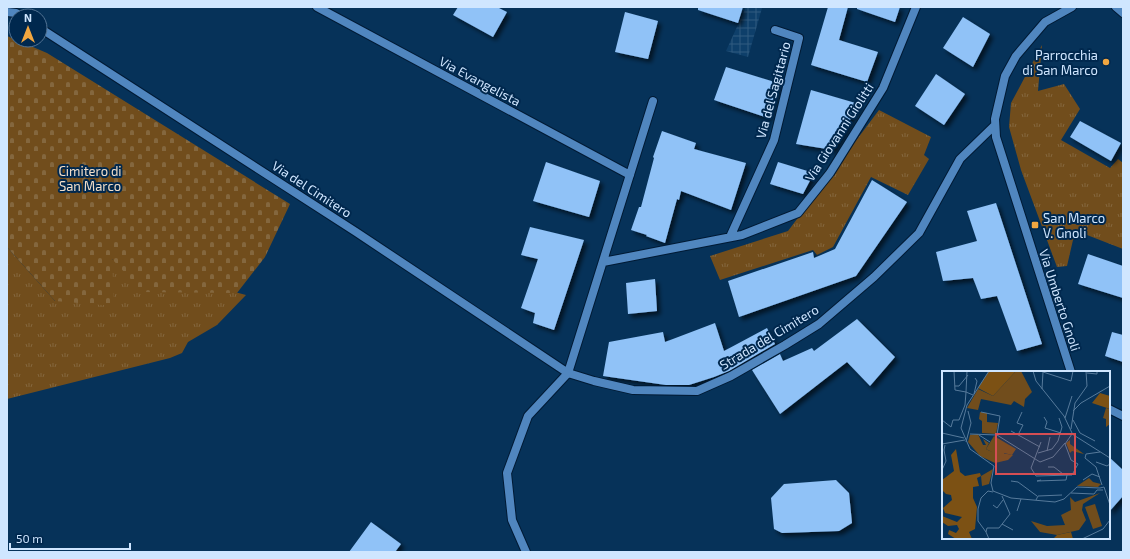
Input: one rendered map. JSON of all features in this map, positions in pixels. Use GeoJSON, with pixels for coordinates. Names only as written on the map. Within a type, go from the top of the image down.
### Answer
{"type":"FeatureCollection","features":[{"type":"Feature","properties":{"kind":"street","name":"Via Evangelista"},"geometry":{"type":"LineString","coordinates":[[319,7],[630,175]]}},
{"type":"Feature","properties":{"kind":"street","name":"Via Giovanni Giolitti"},"geometry":{"type":"LineString","coordinates":[[603,262],[742,235],[798,212],[830,173],[883,88],[916,7]]}},
{"type":"Feature","properties":{"kind":"street","name":"Via Umberto Gnoli"},"geometry":{"type":"LineString","coordinates":[[1071,371],[996,137],[994,119],[1006,76],[1016,56],[1045,22],[1072,7]]}},
{"type":"Feature","properties":{"kind":"street"},"geometry":{"type":"LineString","coordinates":[[1116,7],[1123,14]]}},
{"type":"Feature","properties":{"kind":"street","name":"Via del Sagittario"},"geometry":{"type":"LineString","coordinates":[[730,237],[774,140],[799,38],[775,30]]}},
{"type":"Feature","properties":{"kind":"street","name":"Via del Cimitero"},"geometry":{"type":"LineString","coordinates":[[48,33],[356,232],[568,373]]}},
{"type":"Feature","properties":{"kind":"street"},"geometry":{"type":"LineString","coordinates":[[526,552],[512,520],[507,473],[528,416],[568,373],[653,101]]}},
{"type":"Feature","properties":{"kind":"street","name":"Strada del Cimitero"},"geometry":{"type":"LineString","coordinates":[[568,373],[594,381],[634,390],[697,391],[731,376],[785,345],[819,324],[874,277],[920,233],[960,159],[994,126]]}},
{"type":"Feature","properties":{"kind":"street"},"geometry":{"type":"LineString","coordinates":[[1110,410],[1123,416]]}},
{"type":"Feature","properties":{"kind":"shaded area"},"geometry":{"type":"Polygon","coordinates":[[[746,7],[762,8],[748,57],[726,51],[746,7]]]}},
{"type":"Feature","properties":{"kind":"green space","name":"Cimitero di San Marco"},"geometry":{"type":"Polygon","coordinates":[[[7,36],[8,48],[35,48],[47,53],[290,204],[265,257],[237,293],[143,292],[112,259],[114,306],[55,301],[7,247],[7,36]]]}},
{"type":"Feature","properties":{"kind":"green space"},"geometry":{"type":"Polygon","coordinates":[[[1042,45],[1038,91],[1064,84],[1080,109],[1061,140],[1110,168],[1118,159],[1123,163],[1123,249],[1087,235],[1073,240],[1067,266],[1057,267],[1021,170],[1009,127],[1011,103],[1042,45]]]}},
{"type":"Feature","properties":{"kind":"green space"},"geometry":{"type":"Polygon","coordinates":[[[879,110],[931,137],[924,155],[929,159],[908,195],[871,177],[833,247],[817,255],[813,250],[720,280],[710,256],[788,231],[879,110]]]}},
{"type":"Feature","properties":{"kind":"green space"},"geometry":{"type":"Polygon","coordinates":[[[7,247],[55,301],[111,259],[246,295],[217,325],[188,342],[182,353],[170,358],[7,399],[7,247]]]}},
{"type":"Feature","properties":{"kind":"building"},"geometry":{"type":"Polygon","coordinates":[[[458,7],[497,7],[507,12],[493,37],[453,15],[458,7]]]}},
{"type":"Feature","properties":{"kind":"building"},"geometry":{"type":"Polygon","coordinates":[[[698,7],[743,7],[738,23],[698,10],[698,7]]]}},
{"type":"Feature","properties":{"kind":"building"},"geometry":{"type":"Polygon","coordinates":[[[828,7],[848,7],[839,40],[878,52],[867,82],[811,65],[828,7]]]}},
{"type":"Feature","properties":{"kind":"building"},"geometry":{"type":"Polygon","coordinates":[[[857,7],[900,7],[895,22],[857,9],[857,7]]]}},
{"type":"Feature","properties":{"kind":"building"},"geometry":{"type":"Polygon","coordinates":[[[625,12],[658,21],[648,59],[615,52],[625,12]]]}},
{"type":"Feature","properties":{"kind":"building"},"geometry":{"type":"Polygon","coordinates":[[[963,17],[990,34],[973,67],[943,48],[963,17]]]}},
{"type":"Feature","properties":{"kind":"building"},"geometry":{"type":"Polygon","coordinates":[[[726,67],[778,83],[768,118],[714,100],[726,67]]]}},
{"type":"Feature","properties":{"kind":"building"},"geometry":{"type":"Polygon","coordinates":[[[936,74],[965,94],[944,125],[915,106],[936,74]]]}},
{"type":"Feature","properties":{"kind":"building"},"geometry":{"type":"Polygon","coordinates":[[[811,90],[859,104],[833,150],[796,144],[811,90]]]}},
{"type":"Feature","properties":{"kind":"building"},"geometry":{"type":"Polygon","coordinates":[[[1080,121],[1121,143],[1111,161],[1070,137],[1080,121]]]}},
{"type":"Feature","properties":{"kind":"building"},"geometry":{"type":"Polygon","coordinates":[[[662,131],[696,143],[694,149],[746,163],[731,210],[681,191],[679,200],[677,199],[665,243],[631,230],[639,207],[641,207],[654,158],[653,157],[662,131]]]}},
{"type":"Feature","properties":{"kind":"building"},"geometry":{"type":"Polygon","coordinates":[[[546,162],[600,181],[589,217],[533,201],[546,162]]]}},
{"type":"Feature","properties":{"kind":"building"},"geometry":{"type":"Polygon","coordinates":[[[778,162],[814,173],[803,194],[770,184],[778,162]]]}},
{"type":"Feature","properties":{"kind":"building"},"geometry":{"type":"Polygon","coordinates":[[[872,180],[907,202],[856,276],[739,317],[728,281],[813,252],[814,258],[835,249],[872,180]]]}},
{"type":"Feature","properties":{"kind":"building"},"geometry":{"type":"Polygon","coordinates":[[[996,203],[1042,344],[1017,351],[997,296],[981,299],[973,278],[943,281],[936,252],[977,241],[967,211],[996,203]]]}},
{"type":"Feature","properties":{"kind":"building"},"geometry":{"type":"Polygon","coordinates":[[[530,227],[584,240],[554,330],[533,323],[535,313],[521,308],[538,259],[521,255],[530,227]]]}},
{"type":"Feature","properties":{"kind":"building"},"geometry":{"type":"Polygon","coordinates":[[[1088,254],[1123,266],[1123,298],[1078,284],[1088,254]]]}},
{"type":"Feature","properties":{"kind":"building"},"geometry":{"type":"Polygon","coordinates":[[[655,279],[657,311],[628,314],[626,283],[655,279]]]}},
{"type":"Feature","properties":{"kind":"building"},"geometry":{"type":"Polygon","coordinates":[[[857,319],[895,357],[870,386],[847,362],[780,414],[752,370],[780,354],[783,361],[812,348],[814,351],[857,319]]]}},
{"type":"Feature","properties":{"kind":"building"},"geometry":{"type":"Polygon","coordinates":[[[715,323],[724,351],[767,328],[775,344],[729,371],[689,385],[666,385],[603,376],[609,342],[663,332],[665,342],[715,323]]]}},
{"type":"Feature","properties":{"kind":"building"},"geometry":{"type":"Polygon","coordinates":[[[1112,332],[1123,335],[1123,362],[1105,356],[1112,332]]]}},
{"type":"Feature","properties":{"kind":"building"},"geometry":{"type":"Polygon","coordinates":[[[1110,458],[1123,470],[1123,496],[1110,511],[1110,458]]]}},
{"type":"Feature","properties":{"kind":"building"},"geometry":{"type":"Polygon","coordinates":[[[836,480],[849,493],[852,523],[839,531],[782,533],[774,529],[771,498],[784,484],[836,480]]]}},
{"type":"Feature","properties":{"kind":"building"},"geometry":{"type":"Polygon","coordinates":[[[371,522],[401,544],[395,552],[349,552],[371,522]]]}},
{"type":"Feature","properties":{"kind":"place","name":"Parrocchia di San Marco"},"geometry":{"type":"Point","coordinates":[1106,62]}},
{"type":"Feature","properties":{"kind":"place","name":"San Marco V. Gnoli"},"geometry":{"type":"Point","coordinates":[1035,225]}}]}
